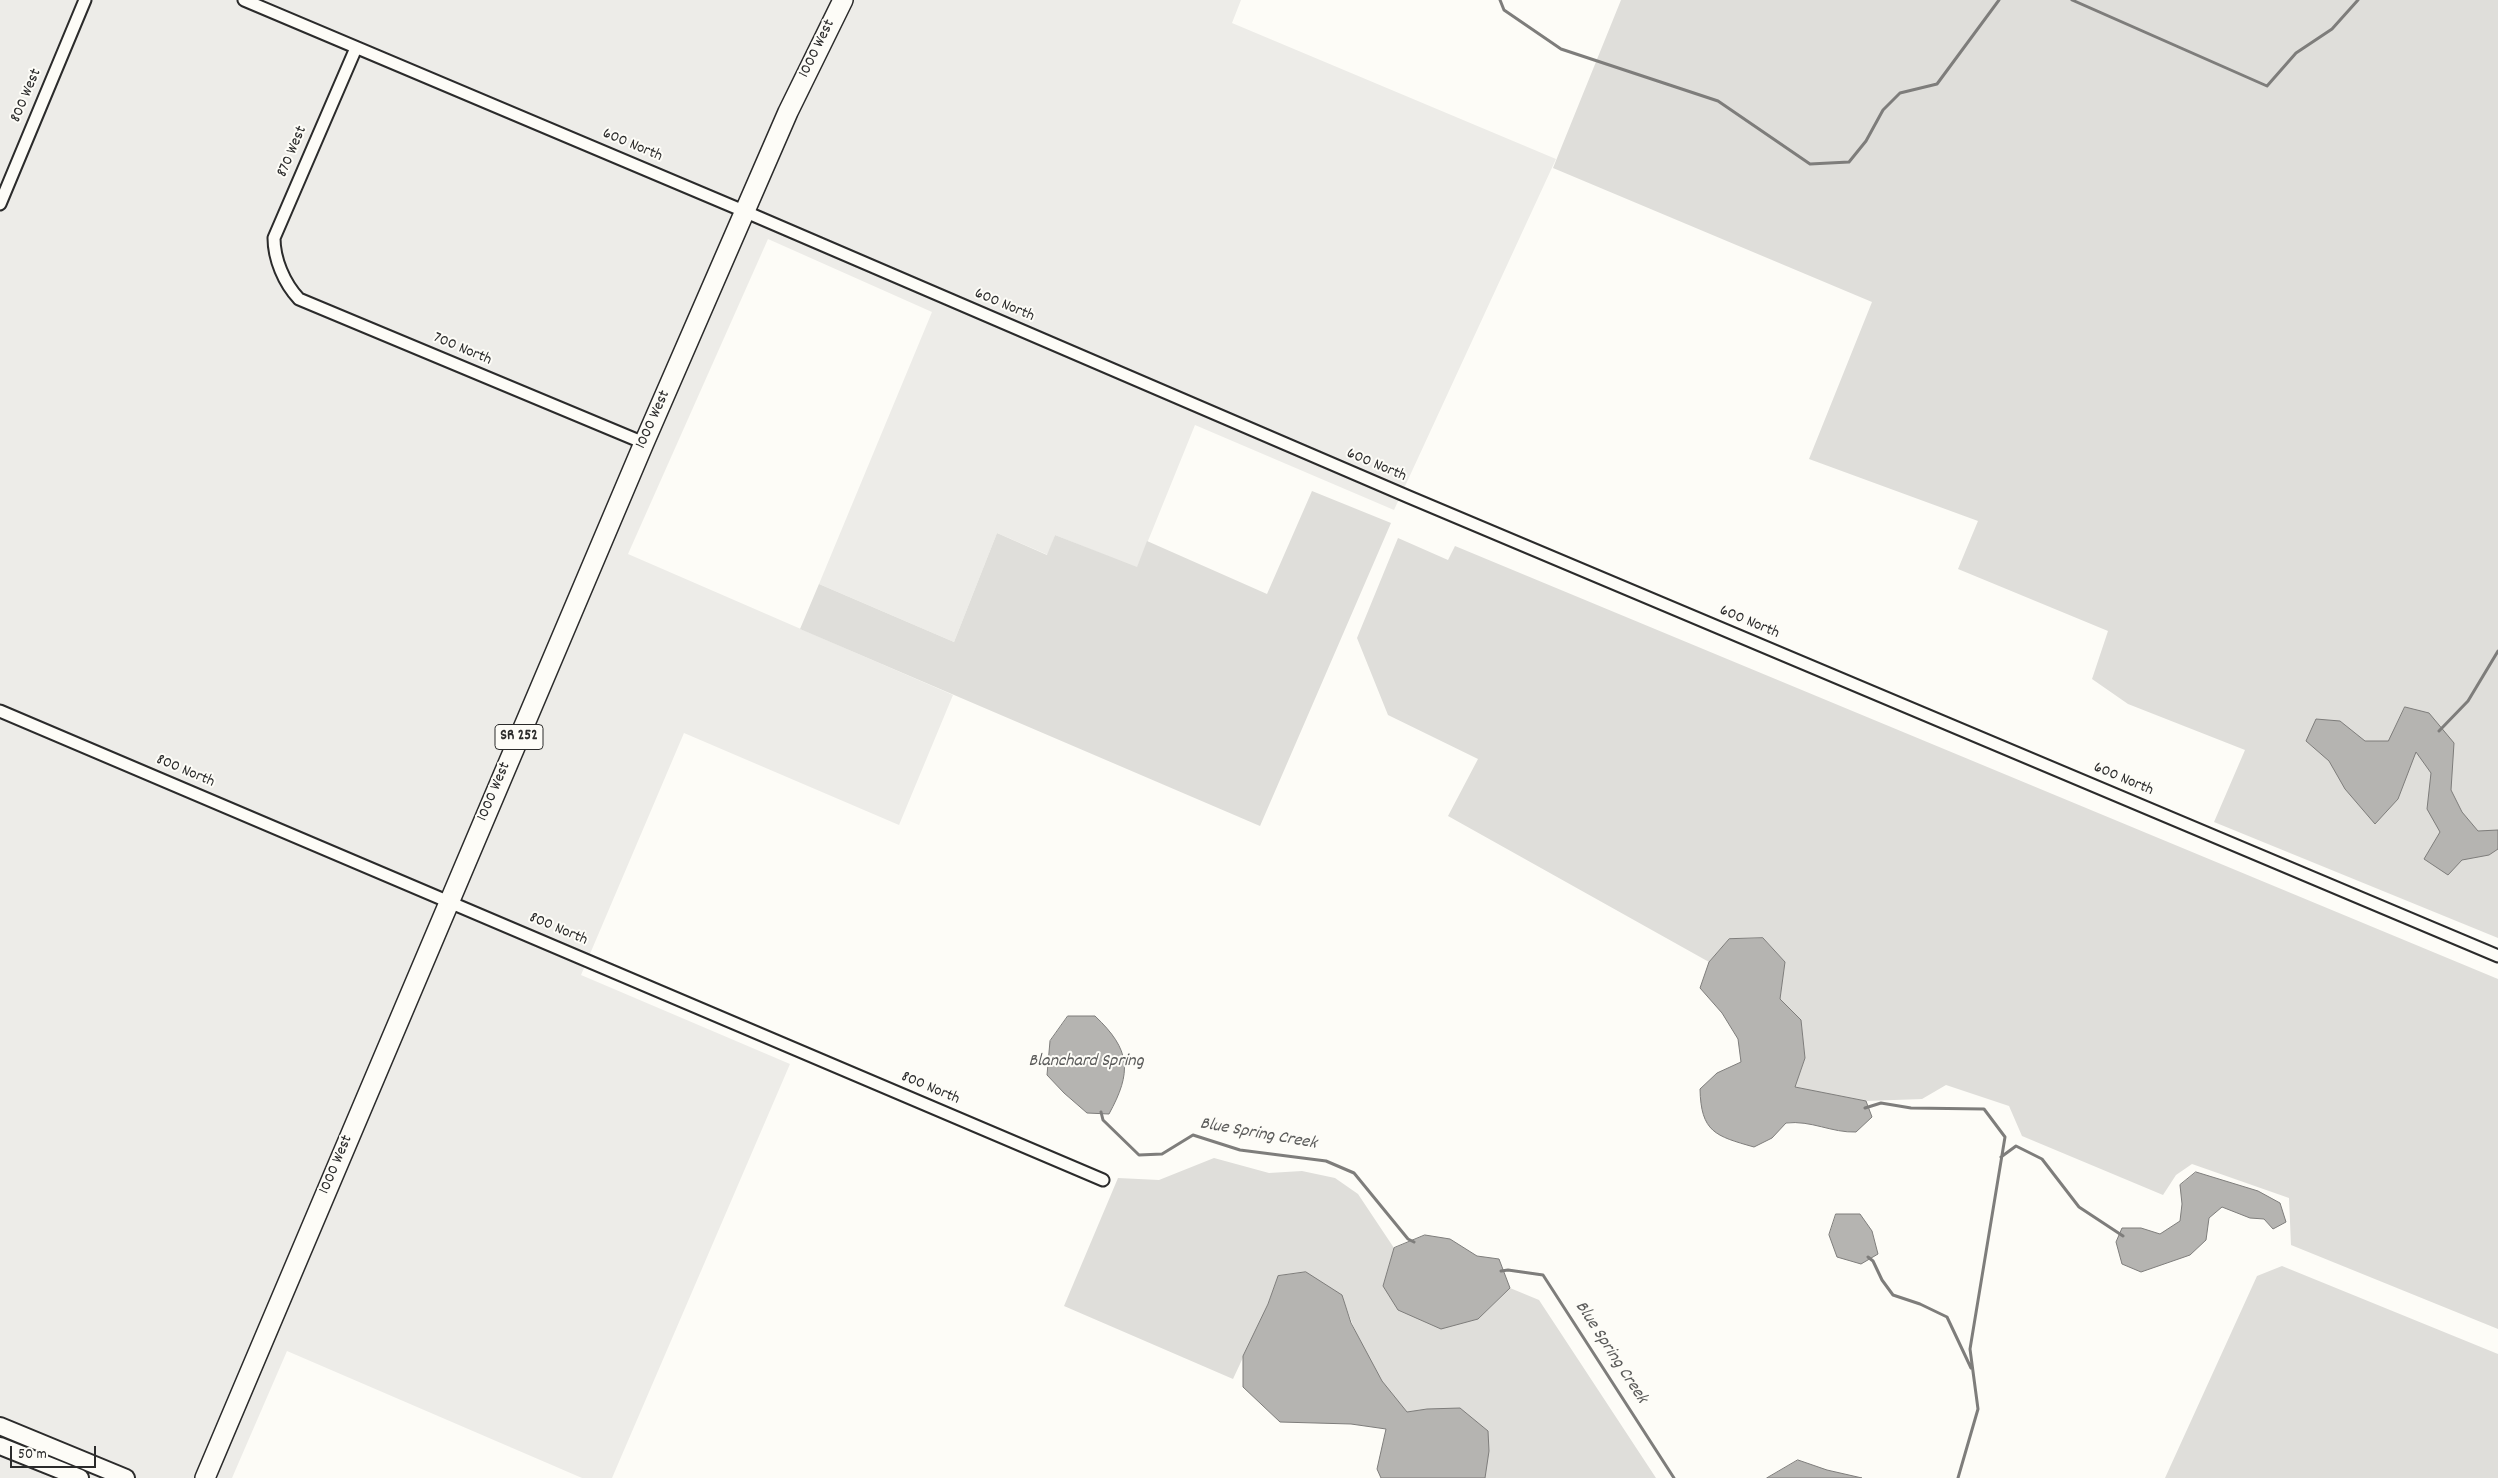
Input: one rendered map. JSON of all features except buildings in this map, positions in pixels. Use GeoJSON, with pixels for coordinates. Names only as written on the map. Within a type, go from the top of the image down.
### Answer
{"type":"FeatureCollection","features":[{"type":"Feature","properties":{"kind":"main road","name":"1000 West"},"geometry":{"type":"LineString","coordinates":[[204,1478],[644,443],[788,112],[843,0]]}},
{"type":"Feature","properties":{"kind":"street","name":"800 West"},"geometry":{"type":"LineString","coordinates":[[0,204],[85,0]]}},
{"type":"Feature","properties":{"kind":"street","name":"600 North"},"geometry":{"type":"LineString","coordinates":[[244,0],[746,212],[1409,497],[2498,956]]}},
{"type":"Feature","properties":{"kind":"street","name":"870 West"},"geometry":{"type":"LineString","coordinates":[[282,271],[274,249],[274,238],[356,48]]}},
{"type":"Feature","properties":{"kind":"street","name":"700 North"},"geometry":{"type":"LineString","coordinates":[[282,271],[290,290],[299,299],[644,443]]}},
{"type":"Feature","properties":{"kind":"street","name":"800 North"},"geometry":{"type":"LineString","coordinates":[[0,711],[1102,1180]]}},
{"type":"Feature","properties":{"kind":"street"},"geometry":{"type":"LineString","coordinates":[[0,1426],[126,1478]]}},
{"type":"Feature","properties":{"kind":"street"},"geometry":{"type":"LineString","coordinates":[[0,1446],[80,1478]]}},
{"type":"Feature","properties":{"kind":"shaded area"},"geometry":{"type":"Polygon","coordinates":[[[0,0],[1241,0],[1232,23],[1556,159],[1394,510],[1195,425],[1137,568],[1055,535],[1048,555],[997,533],[954,642],[819,584],[932,312],[768,239],[628,554],[953,695],[899,825],[684,733],[581,975],[790,1064],[612,1478],[582,1478],[287,1351],[232,1478],[0,1478],[0,0]]]}},
{"type":"Feature","properties":{"kind":"shaded area"},"geometry":{"type":"Polygon","coordinates":[[[1621,0],[2498,0],[2498,938],[2214,822],[2245,750],[2128,704],[2092,679],[2108,631],[1958,569],[1978,521],[1809,459],[1872,302],[1553,168],[1621,0]]]}},
{"type":"Feature","properties":{"kind":"shaded area"},"geometry":{"type":"Polygon","coordinates":[[[1312,491],[1391,523],[1260,826],[800,629],[819,584],[954,642],[997,533],[1047,555],[1055,535],[1137,567],[1147,541],[1267,594],[1312,491]]]}},
{"type":"Feature","properties":{"kind":"shaded area"},"geometry":{"type":"Polygon","coordinates":[[[1398,538],[1448,560],[1455,546],[2498,979],[2498,1329],[2291,1245],[2289,1198],[2192,1164],[2176,1175],[2163,1195],[2022,1136],[2009,1106],[1946,1085],[1922,1099],[1866,1101],[1795,1087],[1805,1058],[1801,1020],[1780,999],[1785,962],[1763,938],[1729,939],[1709,962],[1448,816],[1478,759],[1388,715],[1357,638],[1398,538]]]}},
{"type":"Feature","properties":{"kind":"shaded area"},"geometry":{"type":"Polygon","coordinates":[[[1214,1158],[1269,1173],[1302,1171],[1335,1178],[1358,1194],[1394,1248],[1383,1286],[1478,1319],[1510,1288],[1539,1300],[1656,1478],[1485,1478],[1427,1409],[1407,1413],[1396,1401],[1368,1358],[1342,1295],[1278,1276],[1268,1304],[1233,1379],[1064,1306],[1118,1178],[1159,1180],[1214,1158]]]}},
{"type":"Feature","properties":{"kind":"shaded area"},"geometry":{"type":"Polygon","coordinates":[[[2282,1266],[2498,1354],[2498,1478],[2165,1478],[2257,1276],[2282,1266]]]}},
{"type":"Feature","properties":{"kind":"water"},"geometry":{"type":"Polygon","coordinates":[[[2405,707],[2429,713],[2454,743],[2451,790],[2462,812],[2478,831],[2498,830],[2498,849],[2489,855],[2462,860],[2448,875],[2424,859],[2440,832],[2427,809],[2431,773],[2416,752],[2398,799],[2375,824],[2345,789],[2329,761],[2306,741],[2316,719],[2340,721],[2365,741],[2388,741],[2405,707]]]}},
{"type":"Feature","properties":{"kind":"water"},"geometry":{"type":"Polygon","coordinates":[[[1763,938],[1785,962],[1780,999],[1801,1020],[1805,1058],[1795,1087],[1866,1101],[1872,1117],[1856,1132],[1838,1131],[1804,1123],[1786,1123],[1772,1138],[1754,1147],[1720,1135],[1707,1123],[1703,1115],[1700,1089],[1717,1073],[1741,1062],[1738,1039],[1722,1013],[1700,988],[1709,962],[1729,939],[1763,938]]]}},
{"type":"Feature","properties":{"kind":"water","name":"Blanchard Spring"},"geometry":{"type":"Polygon","coordinates":[[[1068,1016],[1095,1016],[1116,1040],[1121,1051],[1124,1062],[1122,1086],[1109,1114],[1087,1113],[1047,1075],[1050,1041],[1068,1016]]]}},
{"type":"Feature","properties":{"kind":"water"},"geometry":{"type":"Polygon","coordinates":[[[2196,1172],[2258,1191],[2280,1203],[2286,1222],[2273,1229],[2264,1219],[2250,1218],[2222,1207],[2209,1218],[2206,1240],[2190,1255],[2141,1272],[2122,1264],[2116,1242],[2122,1228],[2141,1228],[2160,1234],[2180,1221],[2182,1204],[2180,1185],[2196,1172]]]}},
{"type":"Feature","properties":{"kind":"water"},"geometry":{"type":"Polygon","coordinates":[[[1836,1214],[1860,1214],[1872,1231],[1878,1254],[1861,1264],[1837,1257],[1829,1235],[1836,1214]]]}},
{"type":"Feature","properties":{"kind":"water"},"geometry":{"type":"Polygon","coordinates":[[[1425,1235],[1450,1239],[1477,1256],[1499,1259],[1510,1288],[1478,1319],[1441,1329],[1398,1310],[1383,1286],[1394,1248],[1425,1235]]]}},
{"type":"Feature","properties":{"kind":"water"},"geometry":{"type":"Polygon","coordinates":[[[1306,1272],[1342,1295],[1351,1323],[1382,1381],[1407,1412],[1460,1408],[1488,1431],[1489,1451],[1485,1478],[1381,1478],[1377,1469],[1386,1429],[1351,1424],[1280,1422],[1243,1387],[1243,1356],[1268,1304],[1278,1276],[1306,1272]]]}},
{"type":"Feature","properties":{"kind":"water"},"geometry":{"type":"Polygon","coordinates":[[[1798,1460],[1827,1470],[1862,1478],[1767,1478],[1798,1460]]]}},
{"type":"Feature","properties":{"kind":"waterway"},"geometry":{"type":"LineString","coordinates":[[1500,0],[1504,10],[1561,49],[1718,101],[1810,164],[1849,162],[1866,141],[1883,110],[1900,93],[1937,84],[1999,0]]}},
{"type":"Feature","properties":{"kind":"waterway"},"geometry":{"type":"LineString","coordinates":[[2072,0],[2267,86],[2296,53],[2332,29],[2358,0]]}},
{"type":"Feature","properties":{"kind":"waterway"},"geometry":{"type":"LineString","coordinates":[[2439,731],[2468,701],[2498,651]]}},
{"type":"Feature","properties":{"kind":"waterway"},"geometry":{"type":"LineString","coordinates":[[1865,1108],[1881,1103],[1911,1108],[1984,1109],[2005,1137],[1970,1349],[1978,1409],[1958,1478]]}},
{"type":"Feature","properties":{"kind":"waterway","name":"Blue Spring Creek"},"geometry":{"type":"LineString","coordinates":[[1101,1112],[1103,1120],[1139,1155],[1162,1154],[1193,1135],[1240,1150],[1326,1161],[1354,1173],[1408,1239],[1414,1242]]}},
{"type":"Feature","properties":{"kind":"waterway"},"geometry":{"type":"LineString","coordinates":[[2001,1157],[2016,1146],[2042,1159],[2079,1207],[2123,1236]]}},
{"type":"Feature","properties":{"kind":"waterway"},"geometry":{"type":"LineString","coordinates":[[1868,1257],[1873,1261],[1882,1280],[1893,1295],[1920,1304],[1947,1317],[1971,1368]]}},
{"type":"Feature","properties":{"kind":"waterway","name":"Blue Spring Creek"},"geometry":{"type":"LineString","coordinates":[[1501,1271],[1508,1270],[1543,1275],[1674,1478]]}}]}
